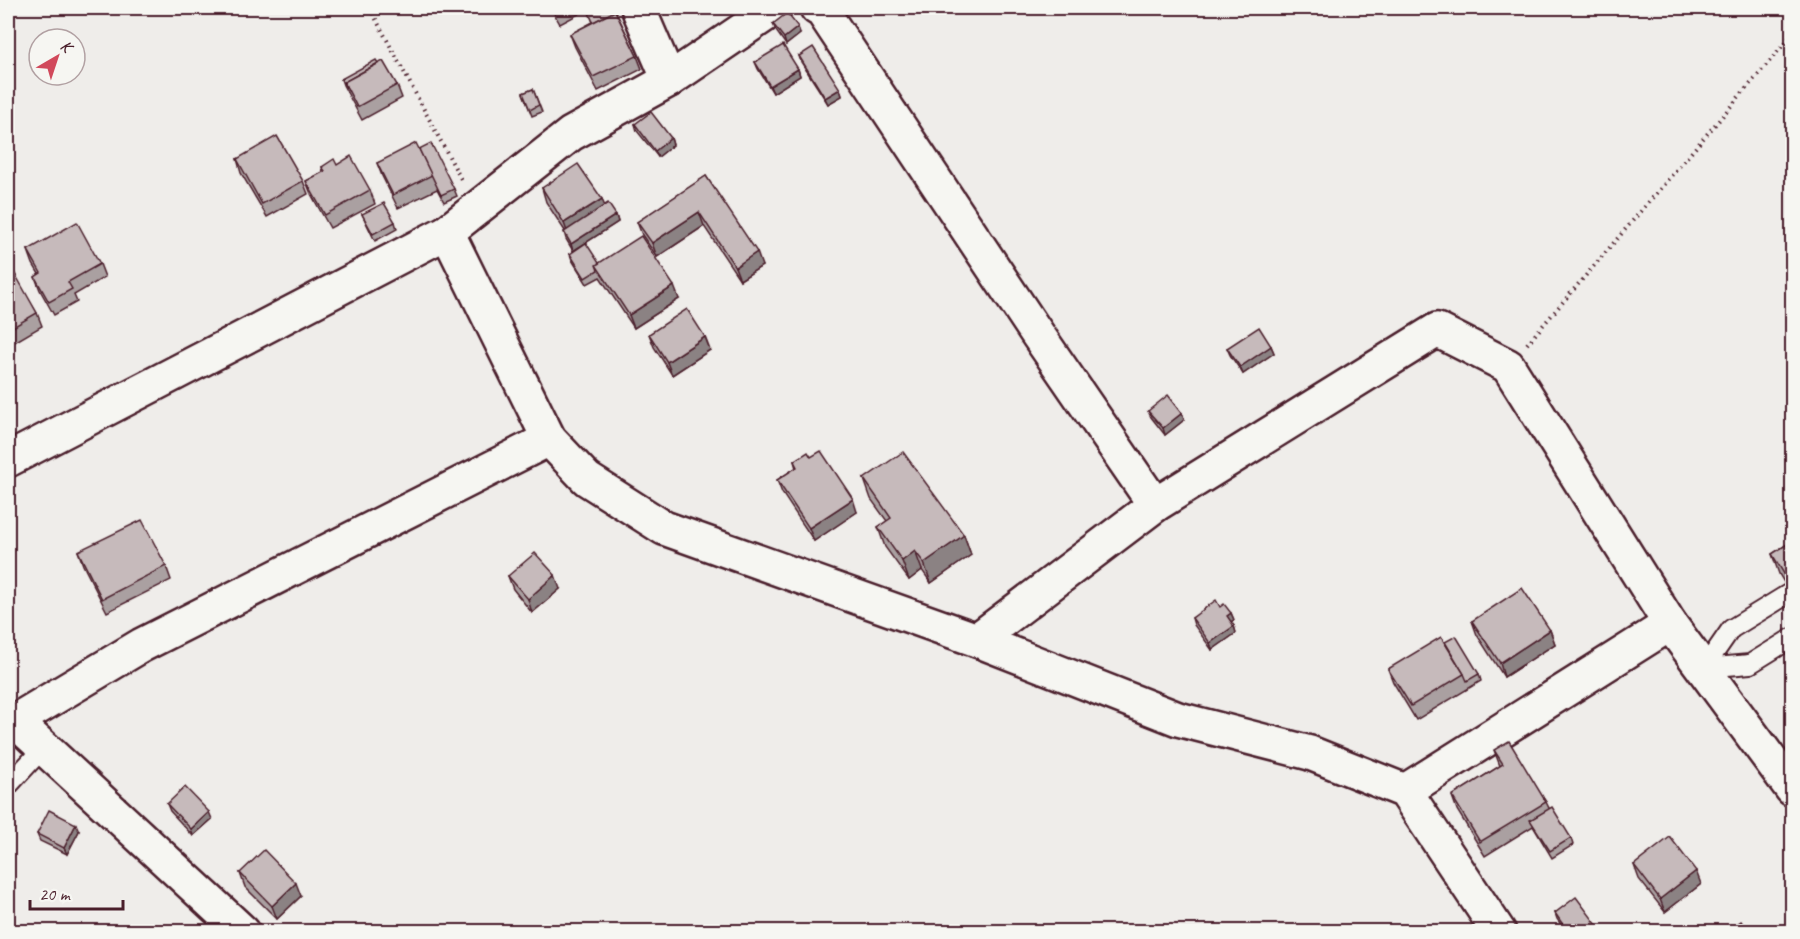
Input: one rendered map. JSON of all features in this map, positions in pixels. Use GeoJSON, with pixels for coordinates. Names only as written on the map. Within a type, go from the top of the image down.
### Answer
{"type":"FeatureCollection","features":[{"type":"Feature","properties":{"kind":"street"},"geometry":{"type":"LineString","coordinates":[[638,8],[669,80]]}},
{"type":"Feature","properties":{"kind":"street"},"geometry":{"type":"LineString","coordinates":[[8,460],[447,232],[571,134],[669,80],[775,8]]}},
{"type":"Feature","properties":{"kind":"street"},"geometry":{"type":"LineString","coordinates":[[820,8],[1038,335],[1155,505]]}},
{"type":"Feature","properties":{"kind":"street"},"geometry":{"type":"LineString","coordinates":[[447,232],[549,439],[588,478],[664,528],[977,640],[1178,719],[1310,753],[1405,791],[1499,932]]}},
{"type":"Feature","properties":{"kind":"street"},"geometry":{"type":"LineString","coordinates":[[977,640],[1155,505],[1437,330],[1508,366],[1670,624],[1792,789]]}},
{"type":"Feature","properties":{"kind":"street"},"geometry":{"type":"LineString","coordinates":[[227,926],[44,747],[11,721],[142,645],[549,439]]}},
{"type":"Feature","properties":{"kind":"street"},"geometry":{"type":"LineString","coordinates":[[1405,791],[1670,624]]}},
{"type":"Feature","properties":{"kind":"lane"},"geometry":{"type":"LineString","coordinates":[[1704,668],[1731,629],[1788,594]]}},
{"type":"Feature","properties":{"kind":"lane"},"geometry":{"type":"LineString","coordinates":[[1704,668],[1750,664],[1792,638]]}},
{"type":"Feature","properties":{"kind":"lane"},"geometry":{"type":"LineString","coordinates":[[8,786],[44,747]]}},
{"type":"Feature","properties":{"kind":"path"},"geometry":{"type":"LineString","coordinates":[[370,8],[477,208]]}},
{"type":"Feature","properties":{"kind":"path"},"geometry":{"type":"LineString","coordinates":[[1508,366],[1792,35]]}},
{"type":"Feature","properties":{"kind":"building"},"geometry":{"type":"Polygon","coordinates":[[[587,8],[614,8],[617,13],[615,11],[593,22],[587,8]]]}},
{"type":"Feature","properties":{"kind":"building"},"geometry":{"type":"Polygon","coordinates":[[[615,11],[637,56],[593,77],[570,34],[615,11]]]}},
{"type":"Feature","properties":{"kind":"building"},"geometry":{"type":"Polygon","coordinates":[[[787,13],[798,27],[784,38],[773,24],[787,13]]]}},
{"type":"Feature","properties":{"kind":"building"},"geometry":{"type":"Polygon","coordinates":[[[783,45],[798,69],[770,86],[755,62],[783,45]]]}},
{"type":"Feature","properties":{"kind":"building"},"geometry":{"type":"Polygon","coordinates":[[[813,47],[840,89],[825,98],[799,56],[813,47]]]}},
{"type":"Feature","properties":{"kind":"building"},"geometry":{"type":"Polygon","coordinates":[[[376,60],[378,63],[344,82],[346,88],[341,79],[376,60]]]}},
{"type":"Feature","properties":{"kind":"building"},"geometry":{"type":"Polygon","coordinates":[[[383,61],[397,85],[357,107],[344,82],[383,61]]]}},
{"type":"Feature","properties":{"kind":"building"},"geometry":{"type":"Polygon","coordinates":[[[533,89],[539,105],[530,110],[523,93],[533,89]]]}},
{"type":"Feature","properties":{"kind":"building"},"geometry":{"type":"Polygon","coordinates":[[[651,112],[671,138],[655,151],[635,124],[651,112]]]}},
{"type":"Feature","properties":{"kind":"building"},"geometry":{"type":"Polygon","coordinates":[[[277,136],[303,181],[262,204],[237,159],[277,136]]]}},
{"type":"Feature","properties":{"kind":"building"},"geometry":{"type":"Polygon","coordinates":[[[416,143],[432,175],[393,195],[377,163],[416,143]]]}},
{"type":"Feature","properties":{"kind":"building"},"geometry":{"type":"Polygon","coordinates":[[[431,143],[454,189],[441,195],[419,149],[431,143]]]}},
{"type":"Feature","properties":{"kind":"building"},"geometry":{"type":"Polygon","coordinates":[[[351,156],[370,190],[325,215],[306,181],[325,171],[322,167],[334,159],[337,165],[351,156]]]}},
{"type":"Feature","properties":{"kind":"building"},"geometry":{"type":"Polygon","coordinates":[[[578,164],[602,199],[564,223],[542,188],[578,164]]]}},
{"type":"Feature","properties":{"kind":"building"},"geometry":{"type":"Polygon","coordinates":[[[706,176],[757,252],[735,267],[699,212],[652,243],[637,222],[706,176]]]}},
{"type":"Feature","properties":{"kind":"building"},"geometry":{"type":"Polygon","coordinates":[[[384,203],[395,222],[373,234],[362,214],[384,203]]]}},
{"type":"Feature","properties":{"kind":"building"},"geometry":{"type":"Polygon","coordinates":[[[608,203],[616,215],[571,244],[564,232],[608,203]]]}},
{"type":"Feature","properties":{"kind":"building"},"geometry":{"type":"Polygon","coordinates":[[[77,222],[100,264],[68,282],[72,289],[49,302],[35,277],[41,273],[28,250],[77,222]]]}},
{"type":"Feature","properties":{"kind":"building"},"geometry":{"type":"Polygon","coordinates":[[[641,236],[674,286],[629,315],[596,265],[641,236]]]}},
{"type":"Feature","properties":{"kind":"building"},"geometry":{"type":"Polygon","coordinates":[[[586,243],[599,263],[596,265],[598,270],[585,278],[570,254],[586,243]]]}},
{"type":"Feature","properties":{"kind":"building"},"geometry":{"type":"Polygon","coordinates":[[[10,265],[37,313],[8,330],[8,266],[10,265]]]}},
{"type":"Feature","properties":{"kind":"building"},"geometry":{"type":"Polygon","coordinates":[[[687,309],[705,337],[667,362],[649,334],[687,309]]]}},
{"type":"Feature","properties":{"kind":"building"},"geometry":{"type":"Polygon","coordinates":[[[1259,327],[1271,346],[1240,367],[1227,348],[1259,327]]]}},
{"type":"Feature","properties":{"kind":"building"},"geometry":{"type":"Polygon","coordinates":[[[1168,395],[1182,413],[1163,428],[1148,411],[1168,395]]]}},
{"type":"Feature","properties":{"kind":"building"},"geometry":{"type":"Polygon","coordinates":[[[821,451],[853,499],[809,528],[777,480],[797,467],[794,461],[808,452],[811,457],[821,451]]]}},
{"type":"Feature","properties":{"kind":"building"},"geometry":{"type":"Polygon","coordinates":[[[903,452],[964,535],[924,563],[915,551],[902,561],[878,527],[891,518],[864,479],[903,452]]]}},
{"type":"Feature","properties":{"kind":"building"},"geometry":{"type":"Polygon","coordinates":[[[142,520],[166,566],[102,599],[78,551],[142,520]]]}},
{"type":"Feature","properties":{"kind":"building"},"geometry":{"type":"Polygon","coordinates":[[[1792,541],[1792,587],[1772,554],[1792,541]]]}},
{"type":"Feature","properties":{"kind":"building"},"geometry":{"type":"Polygon","coordinates":[[[535,553],[555,575],[528,599],[508,576],[535,553]]]}},
{"type":"Feature","properties":{"kind":"building"},"geometry":{"type":"Polygon","coordinates":[[[1522,588],[1550,630],[1500,663],[1472,621],[1522,588]]]}},
{"type":"Feature","properties":{"kind":"building"},"geometry":{"type":"Polygon","coordinates":[[[1216,600],[1220,607],[1224,604],[1231,613],[1227,616],[1234,626],[1210,643],[1192,618],[1216,600]]]}},
{"type":"Feature","properties":{"kind":"building"},"geometry":{"type":"Polygon","coordinates":[[[1456,636],[1479,674],[1467,681],[1445,642],[1456,636]]]}},
{"type":"Feature","properties":{"kind":"building"},"geometry":{"type":"Polygon","coordinates":[[[1441,637],[1464,674],[1411,706],[1388,669],[1441,637]]]}},
{"type":"Feature","properties":{"kind":"building"},"geometry":{"type":"Polygon","coordinates":[[[1509,741],[1546,802],[1480,842],[1452,796],[1503,764],[1494,750],[1509,741]]]}},
{"type":"Feature","properties":{"kind":"building"},"geometry":{"type":"Polygon","coordinates":[[[185,787],[209,812],[191,829],[167,804],[185,787]]]}},
{"type":"Feature","properties":{"kind":"building"},"geometry":{"type":"Polygon","coordinates":[[[1552,807],[1571,838],[1550,851],[1530,820],[1552,807]]]}},
{"type":"Feature","properties":{"kind":"building"},"geometry":{"type":"Polygon","coordinates":[[[49,810],[76,824],[64,848],[37,834],[49,810]]]}},
{"type":"Feature","properties":{"kind":"building"},"geometry":{"type":"Polygon","coordinates":[[[1670,837],[1696,871],[1660,899],[1634,865],[1670,837]]]}},
{"type":"Feature","properties":{"kind":"building"},"geometry":{"type":"Polygon","coordinates":[[[264,850],[296,883],[272,906],[240,873],[264,850]]]}},
{"type":"Feature","properties":{"kind":"building"},"geometry":{"type":"Polygon","coordinates":[[[1576,897],[1597,925],[1588,932],[1568,932],[1555,913],[1576,897]]]}},
{"type":"Feature","properties":{"kind":"building"},"geometry":{"type":"Polygon","coordinates":[[[1741,921],[1748,932],[1726,932],[1741,921]]]}}]}
